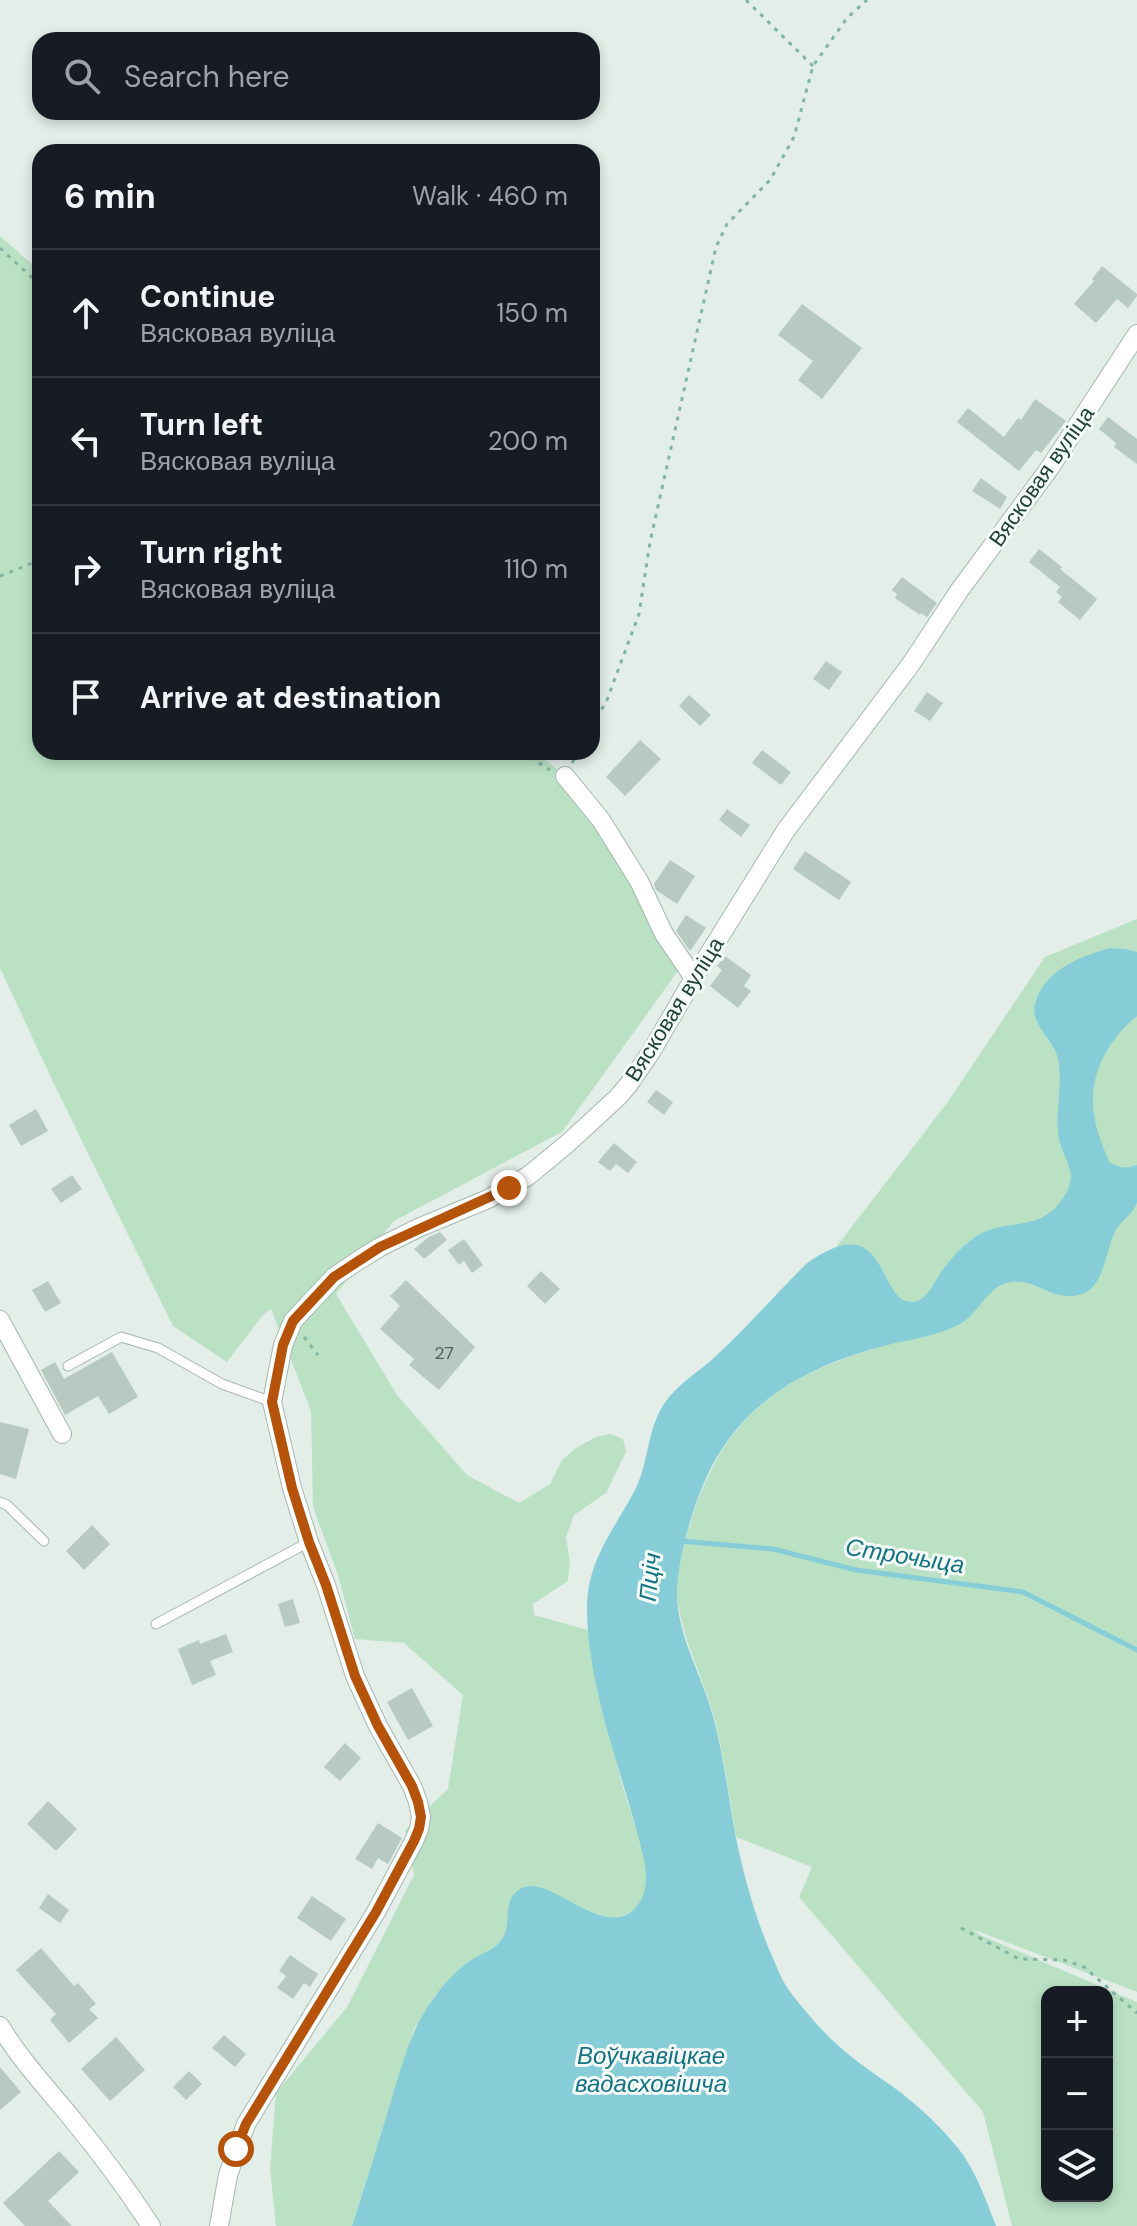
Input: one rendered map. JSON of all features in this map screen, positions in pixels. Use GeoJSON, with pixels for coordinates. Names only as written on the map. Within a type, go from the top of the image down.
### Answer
{"type":"FeatureCollection","features":[{"type":"Feature","properties":{"kind":"street","name":"Вясковая вуліца"},"geometry":{"type":"LineString","coordinates":[[219,2226],[228,2175],[246,2124],[376,1912],[414,1841],[421,1817],[412,1786],[378,1726],[355,1676],[292,1488],[272,1402],[288,1331],[293,1321],[334,1277],[380,1247],[509,1188],[567,1144],[618,1097],[659,1040],[786,830],[911,664],[959,591],[1049,469],[1137,334]]}},
{"type":"Feature","properties":{"kind":"street"},"geometry":{"type":"LineString","coordinates":[[565,776],[601,820],[639,881],[664,934],[694,978]]}},
{"type":"Feature","properties":{"kind":"street"},"geometry":{"type":"LineString","coordinates":[[0,1320],[62,1434]]}},
{"type":"Feature","properties":{"kind":"street"},"geometry":{"type":"LineString","coordinates":[[0,2026],[14,2050],[125,2186],[151,2226]]}},
{"type":"Feature","properties":{"kind":"lane"},"geometry":{"type":"LineString","coordinates":[[68,1366],[121,1337],[158,1348],[222,1384],[272,1402]]}},
{"type":"Feature","properties":{"kind":"lane"},"geometry":{"type":"LineString","coordinates":[[0,1502],[44,1541]]}},
{"type":"Feature","properties":{"kind":"lane"},"geometry":{"type":"LineString","coordinates":[[156,1624],[309,1542]]}},
{"type":"Feature","properties":{"kind":"path"},"geometry":{"type":"LineString","coordinates":[[746,0],[813,66]]}},
{"type":"Feature","properties":{"kind":"path"},"geometry":{"type":"LineString","coordinates":[[600,713],[639,614],[650,542],[716,247],[727,224],[770,180],[794,137],[813,66],[847,18],[867,0]]}},
{"type":"Feature","properties":{"kind":"path"},"geometry":{"type":"LineString","coordinates":[[0,248],[32,278]]}},
{"type":"Feature","properties":{"kind":"path"},"geometry":{"type":"LineString","coordinates":[[0,576],[32,563]]}},
{"type":"Feature","properties":{"kind":"path"},"geometry":{"type":"LineString","coordinates":[[536,760],[565,776]]}},
{"type":"Feature","properties":{"kind":"path"},"geometry":{"type":"LineString","coordinates":[[961,1928],[1019,1959],[1064,1960],[1084,1967],[1137,2013]]}},
{"type":"Feature","properties":{"kind":"green space"},"geometry":{"type":"Polygon","coordinates":[[[0,236],[32,264],[32,760],[545,760],[567,777],[680,968],[562,1132],[394,1221],[336,1294],[397,1395],[467,1475],[519,1503],[550,1484],[562,1460],[576,1448],[596,1437],[610,1434],[623,1439],[626,1452],[606,1493],[574,1515],[566,1537],[570,1562],[568,1581],[533,1604],[534,1615],[588,1630],[608,1731],[647,1874],[645,1892],[639,1903],[631,1912],[616,1917],[582,1909],[540,1888],[510,1902],[507,1930],[501,1941],[455,1973],[435,1996],[414,2030],[352,2226],[276,2226],[270,2169],[276,2093],[347,2007],[414,1875],[405,1830],[448,1789],[463,1695],[404,1643],[355,1639],[338,1575],[313,1507],[311,1411],[271,1309],[262,1316],[227,1362],[173,1326],[0,968],[0,236]]]}},
{"type":"Feature","properties":{"kind":"green space"},"geometry":{"type":"Polygon","coordinates":[[[1137,919],[1137,1992],[972,1929],[1100,1986],[1041,1986],[1041,2202],[1113,2202],[1113,1992],[1137,2002],[1137,2226],[1012,2226],[983,2112],[799,1897],[812,1867],[736,1837],[714,1717],[679,1611],[678,1576],[692,1518],[724,1448],[744,1421],[768,1399],[795,1381],[860,1353],[898,1342],[837,1246],[947,1103],[1045,957],[1137,919]]]}},
{"type":"Feature","properties":{"kind":"water","name":"Воўчкавіцкае вадасховішча"},"geometry":{"type":"Polygon","coordinates":[[[1110,948],[1137,952],[1137,1016],[1117,1036],[1102,1059],[1094,1086],[1094,1114],[1109,1162],[1122,1167],[1137,1165],[1137,1202],[1116,1230],[1097,1282],[1081,1294],[1069,1296],[1023,1282],[1006,1283],[993,1291],[965,1321],[950,1329],[835,1362],[787,1386],[746,1419],[713,1464],[689,1526],[678,1576],[681,1622],[717,1731],[746,1880],[782,1980],[834,2041],[911,2101],[953,2142],[975,2175],[996,2226],[352,2226],[403,2062],[419,2022],[454,1974],[502,1939],[507,1928],[509,1903],[515,1893],[527,1887],[542,1888],[608,1917],[623,1916],[637,1906],[643,1895],[646,1878],[644,1859],[601,1706],[589,1643],[587,1612],[596,1562],[640,1480],[658,1414],[682,1384],[728,1344],[806,1264],[833,1248],[853,1245],[867,1250],[901,1299],[916,1302],[927,1294],[952,1259],[975,1237],[998,1227],[1033,1221],[1055,1208],[1069,1188],[1071,1175],[1058,1132],[1058,1058],[1037,1021],[1034,1007],[1042,988],[1058,971],[1078,959],[1110,948]]]}},
{"type":"Feature","properties":{"kind":"building"},"geometry":{"type":"Polygon","coordinates":[[[1102,266],[1137,296],[1128,308],[1117,299],[1096,323],[1074,304],[1094,281],[1092,279],[1102,266]]]}},
{"type":"Feature","properties":{"kind":"building"},"geometry":{"type":"Polygon","coordinates":[[[802,304],[862,348],[822,399],[798,380],[813,361],[778,335],[802,304]]]}},
{"type":"Feature","properties":{"kind":"building"},"geometry":{"type":"Polygon","coordinates":[[[1035,399],[1066,421],[1041,453],[1036,450],[1019,471],[957,422],[968,408],[1004,437],[1018,418],[1021,420],[1035,399]]]}},
{"type":"Feature","properties":{"kind":"building"},"geometry":{"type":"Polygon","coordinates":[[[1108,417],[1137,439],[1137,464],[1114,447],[1116,443],[1099,429],[1108,417]]]}},
{"type":"Feature","properties":{"kind":"building"},"geometry":{"type":"Polygon","coordinates":[[[981,478],[1007,497],[1000,509],[972,491],[981,478]]]}},
{"type":"Feature","properties":{"kind":"building"},"geometry":{"type":"Polygon","coordinates":[[[1039,549],[1097,599],[1080,620],[1058,602],[1062,597],[1056,592],[1060,587],[1029,562],[1039,549]]]}},
{"type":"Feature","properties":{"kind":"building"},"geometry":{"type":"Polygon","coordinates":[[[902,577],[937,603],[927,617],[895,598],[897,594],[892,590],[902,577]]]}},
{"type":"Feature","properties":{"kind":"building"},"geometry":{"type":"Polygon","coordinates":[[[826,661],[842,672],[829,690],[813,679],[826,661]]]}},
{"type":"Feature","properties":{"kind":"building"},"geometry":{"type":"Polygon","coordinates":[[[927,692],[943,703],[930,721],[914,711],[927,692]]]}},
{"type":"Feature","properties":{"kind":"building"},"geometry":{"type":"Polygon","coordinates":[[[689,695],[711,715],[700,726],[679,706],[689,695]]]}},
{"type":"Feature","properties":{"kind":"building"},"geometry":{"type":"Polygon","coordinates":[[[640,740],[661,759],[625,796],[606,777],[640,740]]]}},
{"type":"Feature","properties":{"kind":"building"},"geometry":{"type":"Polygon","coordinates":[[[762,750],[791,772],[781,785],[752,763],[762,750]]]}},
{"type":"Feature","properties":{"kind":"building"},"geometry":{"type":"Polygon","coordinates":[[[727,809],[750,825],[741,837],[719,820],[727,809]]]}},
{"type":"Feature","properties":{"kind":"building"},"geometry":{"type":"Polygon","coordinates":[[[805,851],[851,882],[839,900],[793,869],[805,851]]]}},
{"type":"Feature","properties":{"kind":"building"},"geometry":{"type":"Polygon","coordinates":[[[670,860],[695,876],[677,904],[656,890],[654,884],[670,860]]]}},
{"type":"Feature","properties":{"kind":"building"},"geometry":{"type":"Polygon","coordinates":[[[686,915],[706,928],[690,951],[676,931],[686,915]]]}},
{"type":"Feature","properties":{"kind":"building"},"geometry":{"type":"Polygon","coordinates":[[[725,956],[751,975],[744,986],[751,991],[738,1008],[710,986],[722,970],[717,966],[725,956]]]}},
{"type":"Feature","properties":{"kind":"building"},"geometry":{"type":"Polygon","coordinates":[[[656,1090],[673,1102],[664,1115],[647,1102],[656,1090]]]}},
{"type":"Feature","properties":{"kind":"building"},"geometry":{"type":"Polygon","coordinates":[[[36,1109],[48,1131],[21,1146],[9,1125],[36,1109]]]}},
{"type":"Feature","properties":{"kind":"building"},"geometry":{"type":"Polygon","coordinates":[[[614,1143],[637,1162],[628,1173],[616,1164],[610,1171],[598,1162],[614,1143]]]}},
{"type":"Feature","properties":{"kind":"building"},"geometry":{"type":"Polygon","coordinates":[[[72,1175],[82,1189],[61,1203],[51,1189],[72,1175]]]}},
{"type":"Feature","properties":{"kind":"building"},"geometry":{"type":"Polygon","coordinates":[[[440,1232],[447,1240],[424,1259],[414,1249],[440,1232]]]}},
{"type":"Feature","properties":{"kind":"building"},"geometry":{"type":"Polygon","coordinates":[[[464,1239],[483,1265],[472,1273],[464,1261],[459,1265],[448,1250],[464,1239]]]}},
{"type":"Feature","properties":{"kind":"building"},"geometry":{"type":"Polygon","coordinates":[[[541,1271],[560,1289],[545,1304],[527,1286],[541,1271]]]}},
{"type":"Feature","properties":{"kind":"building"},"geometry":{"type":"Polygon","coordinates":[[[406,1280],[475,1347],[439,1390],[409,1365],[414,1359],[380,1329],[400,1306],[390,1296],[406,1280]]]}},
{"type":"Feature","properties":{"kind":"building"},"geometry":{"type":"Polygon","coordinates":[[[48,1281],[61,1303],[45,1312],[32,1290],[48,1281]]]}},
{"type":"Feature","properties":{"kind":"building"},"geometry":{"type":"Polygon","coordinates":[[[112,1352],[138,1397],[109,1414],[98,1396],[65,1415],[41,1370],[55,1362],[64,1379],[112,1352]]]}},
{"type":"Feature","properties":{"kind":"building"},"geometry":{"type":"Polygon","coordinates":[[[0,1422],[29,1429],[16,1479],[0,1474],[0,1422]]]}},
{"type":"Feature","properties":{"kind":"building"},"geometry":{"type":"Polygon","coordinates":[[[92,1525],[110,1544],[84,1570],[66,1551],[92,1525]]]}},
{"type":"Feature","properties":{"kind":"building"},"geometry":{"type":"Polygon","coordinates":[[[293,1599],[300,1623],[285,1627],[278,1604],[293,1599]]]}},
{"type":"Feature","properties":{"kind":"building"},"geometry":{"type":"Polygon","coordinates":[[[226,1634],[233,1652],[210,1661],[216,1675],[192,1685],[178,1649],[226,1634]]]}},
{"type":"Feature","properties":{"kind":"building"},"geometry":{"type":"Polygon","coordinates":[[[412,1688],[433,1726],[408,1740],[387,1702],[412,1688]]]}},
{"type":"Feature","properties":{"kind":"building"},"geometry":{"type":"Polygon","coordinates":[[[345,1743],[361,1758],[340,1781],[324,1767],[345,1743]]]}},
{"type":"Feature","properties":{"kind":"building"},"geometry":{"type":"Polygon","coordinates":[[[48,1801],[77,1829],[56,1851],[27,1824],[48,1801]]]}},
{"type":"Feature","properties":{"kind":"building"},"geometry":{"type":"Polygon","coordinates":[[[378,1823],[402,1838],[388,1864],[378,1858],[372,1869],[355,1859],[378,1823]]]}},
{"type":"Feature","properties":{"kind":"building"},"geometry":{"type":"Polygon","coordinates":[[[48,1894],[69,1910],[60,1923],[39,1908],[48,1894]]]}},
{"type":"Feature","properties":{"kind":"building"},"geometry":{"type":"Polygon","coordinates":[[[312,1896],[346,1919],[331,1941],[297,1918],[312,1896]]]}},
{"type":"Feature","properties":{"kind":"building"},"geometry":{"type":"Polygon","coordinates":[[[41,1948],[74,1986],[78,1983],[96,2004],[89,2009],[98,2018],[69,2043],[50,2020],[56,2014],[16,1970],[41,1948]]]}},
{"type":"Feature","properties":{"kind":"building"},"geometry":{"type":"Polygon","coordinates":[[[290,1955],[318,1974],[310,1987],[304,1983],[293,1999],[277,1988],[286,1976],[279,1971],[290,1955]]]}},
{"type":"Feature","properties":{"kind":"building"},"geometry":{"type":"Polygon","coordinates":[[[224,2035],[246,2054],[235,2067],[212,2048],[224,2035]]]}},
{"type":"Feature","properties":{"kind":"building"},"geometry":{"type":"Polygon","coordinates":[[[116,2037],[145,2070],[110,2101],[81,2069],[116,2037]]]}},
{"type":"Feature","properties":{"kind":"building"},"geometry":{"type":"Polygon","coordinates":[[[0,2067],[21,2092],[0,2110],[0,2067]]]}},
{"type":"Feature","properties":{"kind":"building"},"geometry":{"type":"Polygon","coordinates":[[[189,2071],[202,2084],[186,2100],[173,2087],[189,2071]]]}},
{"type":"Feature","properties":{"kind":"building"},"geometry":{"type":"Polygon","coordinates":[[[59,2151],[79,2172],[48,2201],[72,2226],[25,2226],[3,2203],[59,2151]]]}},
{"type":"Feature","properties":{"kind":"waterway","name":"Строчыца"},"geometry":{"type":"LineString","coordinates":[[680,1541],[773,1549],[856,1570],[1023,1592],[1137,1650]]}},
{"type":"Feature","properties":{"kind":"route"},"geometry":{"type":"LineString","coordinates":[[236,2149],[246,2124],[376,1912],[414,1841],[421,1817],[412,1786],[365,1701],[355,1676],[292,1488],[272,1402],[283,1345],[293,1321],[334,1277],[380,1247],[509,1188]]}},
{"type":"Feature","properties":{"kind":"water label","name":"Пціч"},"geometry":{"type":"Point","coordinates":[650,1577]}}]}
